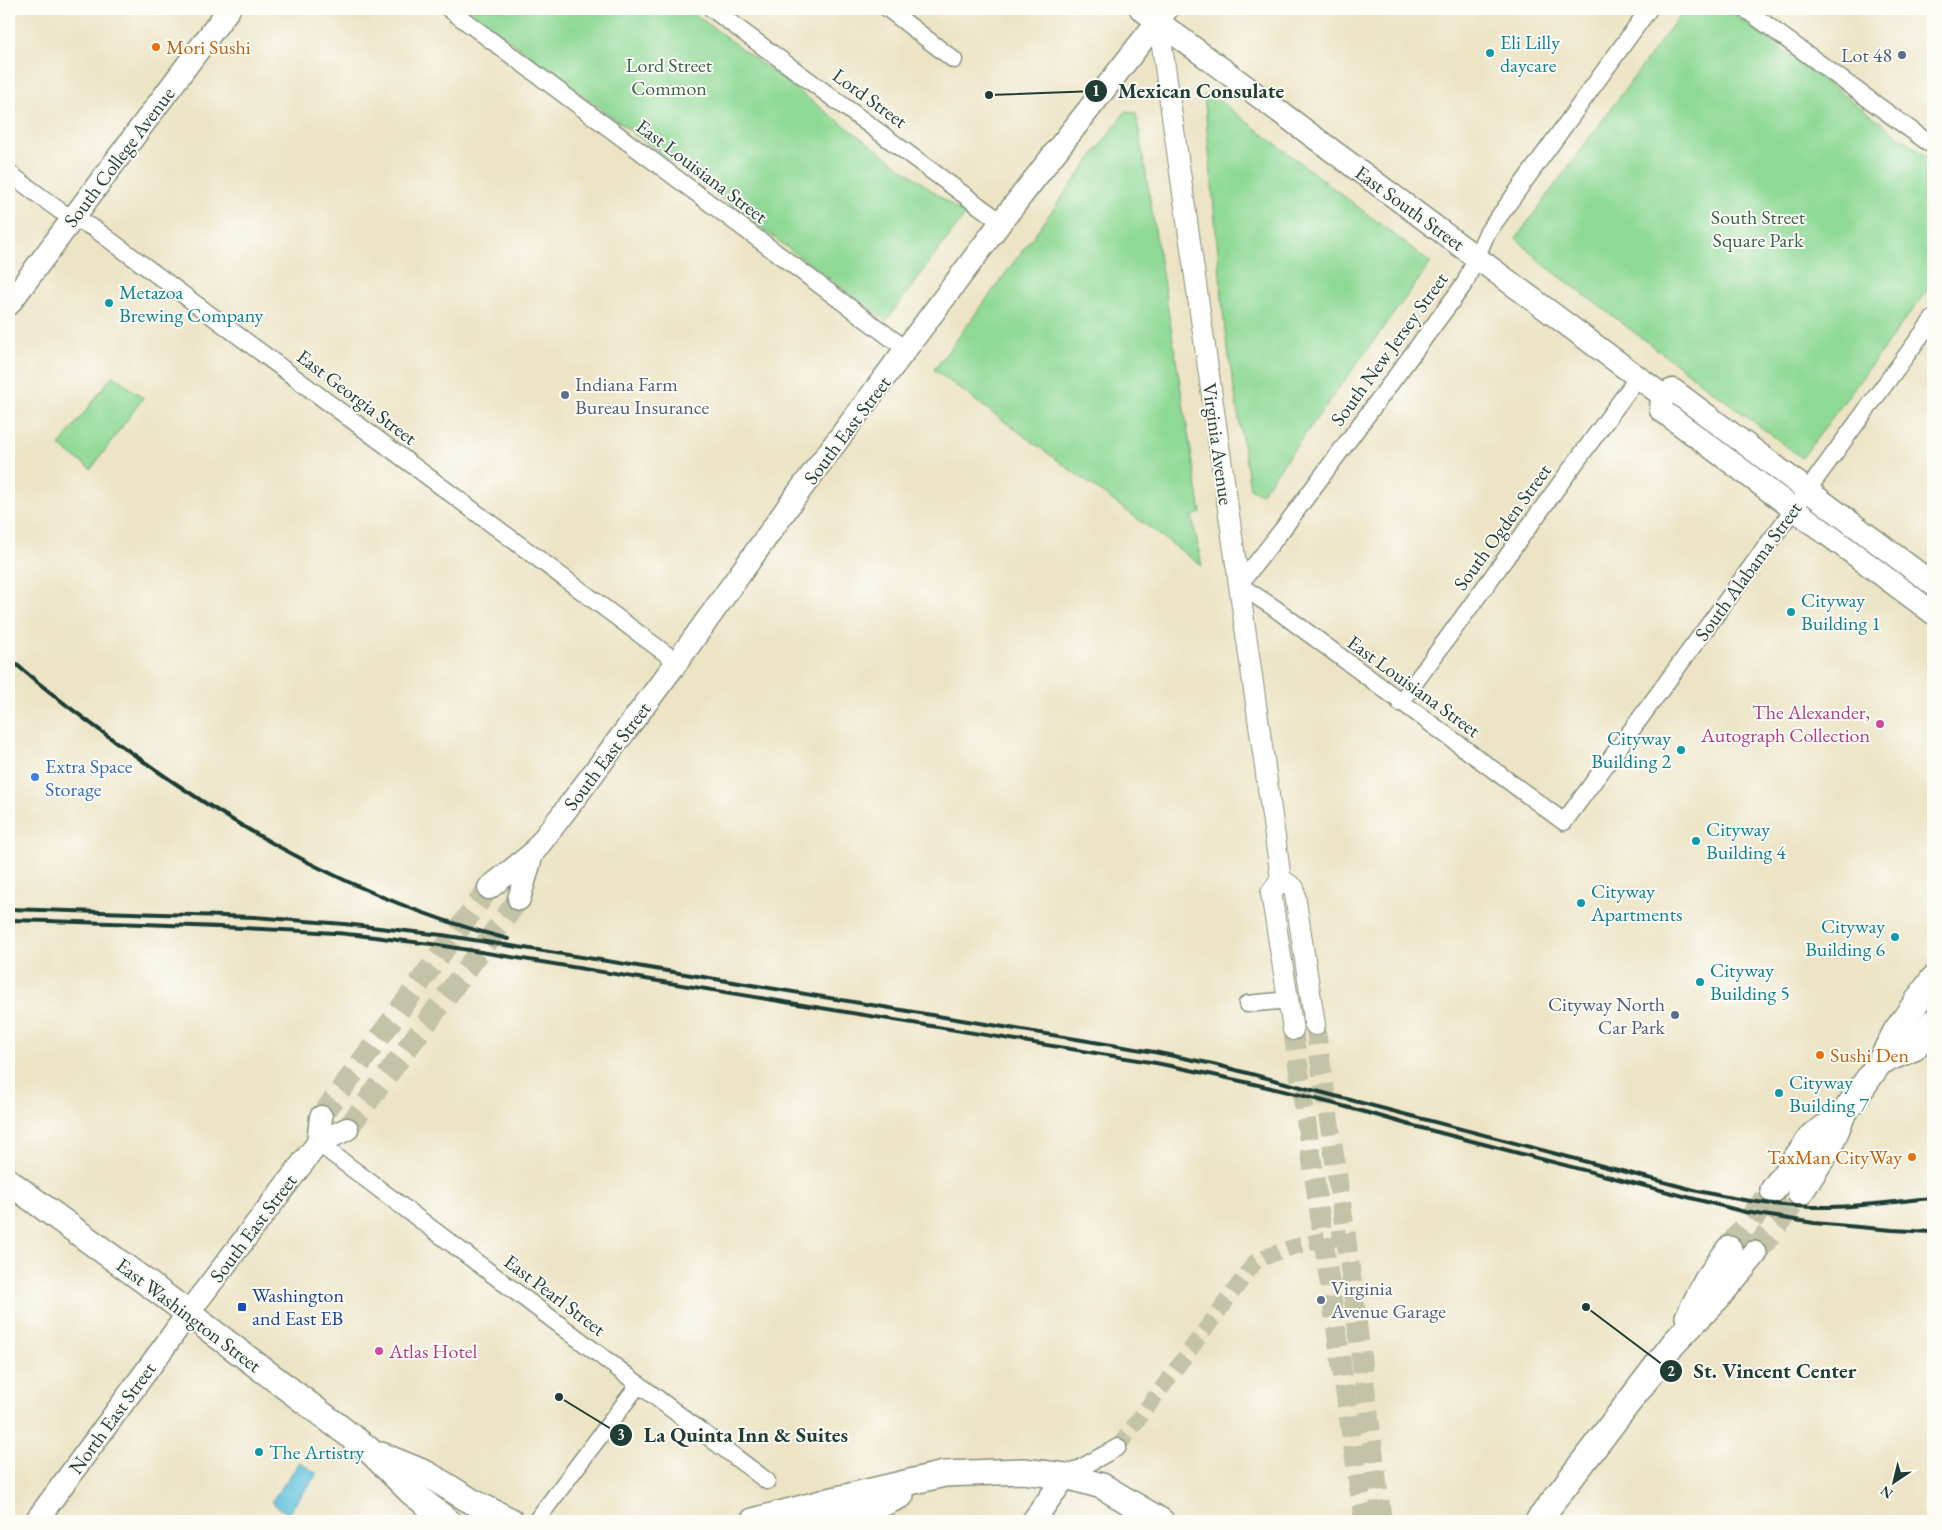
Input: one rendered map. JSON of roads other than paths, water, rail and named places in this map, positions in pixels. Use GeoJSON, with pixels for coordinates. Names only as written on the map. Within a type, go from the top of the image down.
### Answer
{"type":"FeatureCollection","features":[{"type":"Feature","properties":{"kind":"main road","name":"South College Avenue"},"geometry":{"type":"LineString","coordinates":[[9,304],[229,9]]}},
{"type":"Feature","properties":{"kind":"main road","name":"South East Street"},"geometry":{"type":"LineString","coordinates":[[489,888],[532,854],[677,662],[798,493],[907,350],[1156,12]]}},
{"type":"Feature","properties":{"kind":"main road","name":"East South Street"},"geometry":{"type":"LineString","coordinates":[[1156,12],[1476,257],[1662,395],[1673,390],[1933,584]]}},
{"type":"Feature","properties":{"kind":"main road"},"geometry":{"type":"LineString","coordinates":[[1662,395],[1661,410],[1933,613]]}},
{"type":"Feature","properties":{"kind":"main road","name":"South East Street"},"geometry":{"type":"LineString","coordinates":[[519,898],[532,854]]}},
{"type":"Feature","properties":{"kind":"main road"},"geometry":{"type":"LineString","coordinates":[[1800,1193],[1830,1146],[1842,1116],[1880,1062],[1896,1031],[1933,979]]}},
{"type":"Feature","properties":{"kind":"main road"},"geometry":{"type":"LineString","coordinates":[[1880,1062],[1914,1048],[1933,1022]]}},
{"type":"Feature","properties":{"kind":"main road"},"geometry":{"type":"LineString","coordinates":[[1773,1190],[1812,1136],[1842,1116]]}},
{"type":"Feature","properties":{"kind":"main road"},"geometry":{"type":"LineString","coordinates":[[318,1143],[320,1117]]}},
{"type":"Feature","properties":{"kind":"main road","name":"South East Street"},"geometry":{"type":"LineString","coordinates":[[188,1313],[318,1143],[347,1129]]}},
{"type":"Feature","properties":{"kind":"main road","name":"East Washington Street"},"geometry":{"type":"LineString","coordinates":[[9,1182],[188,1313],[368,1449],[411,1492],[448,1521]]}},
{"type":"Feature","properties":{"kind":"main road"},"geometry":{"type":"LineString","coordinates":[[1674,1342],[1707,1280],[1729,1249]]}},
{"type":"Feature","properties":{"kind":"main road"},"geometry":{"type":"LineString","coordinates":[[1538,1521],[1674,1342],[1719,1296],[1754,1254]]}},
{"type":"Feature","properties":{"kind":"main road","name":"North East Street"},"geometry":{"type":"LineString","coordinates":[[36,1521],[188,1313]]}},
{"type":"Feature","properties":{"kind":"main road","name":"East Washington Street"},"geometry":{"type":"LineString","coordinates":[[368,1449],[427,1474],[471,1501],[511,1521]]}},
{"type":"Feature","properties":{"kind":"main road"},"geometry":{"type":"LineString","coordinates":[[753,1521],[944,1474],[1023,1471],[1066,1476],[1109,1489],[1161,1521]]}},
{"type":"Feature","properties":{"kind":"main road"},"geometry":{"type":"LineString","coordinates":[[830,1521],[853,1519],[944,1474]]}},
{"type":"Feature","properties":{"kind":"main road"},"geometry":{"type":"LineString","coordinates":[[1033,1521],[1066,1476]]}},
{"type":"Feature","properties":{"kind":"main road"},"geometry":{"type":"LineString","coordinates":[[1526,1521],[1564,1488]]}},
{"type":"Feature","properties":{"kind":"street","name":"East Louisiana Street"},"geometry":{"type":"LineString","coordinates":[[448,9],[907,350]]}},
{"type":"Feature","properties":{"kind":"street","name":"Lord Street"},"geometry":{"type":"LineString","coordinates":[[712,9],[1002,222]]}},
{"type":"Feature","properties":{"kind":"street"},"geometry":{"type":"LineString","coordinates":[[888,9],[954,60]]}},
{"type":"Feature","properties":{"kind":"street","name":"South New Jersey Street"},"geometry":{"type":"LineString","coordinates":[[1239,585],[1465,283],[1487,233],[1649,9]]}},
{"type":"Feature","properties":{"kind":"street"},"geometry":{"type":"LineString","coordinates":[[1745,9],[1933,146]]}},
{"type":"Feature","properties":{"kind":"street","name":"Virginia Avenue"},"geometry":{"type":"LineString","coordinates":[[1156,12],[1281,879]]}},
{"type":"Feature","properties":{"kind":"street","name":"East Georgia Street"},"geometry":{"type":"LineString","coordinates":[[9,173],[60,211],[96,229],[677,662]]}},
{"type":"Feature","properties":{"kind":"street","name":"South Alabama Street"},"geometry":{"type":"LineString","coordinates":[[1564,822],[1933,319]]}},
{"type":"Feature","properties":{"kind":"street","name":"South Ogden Street"},"geometry":{"type":"LineString","coordinates":[[1400,703],[1638,377]]}},
{"type":"Feature","properties":{"kind":"street","name":"East Louisiana Street"},"geometry":{"type":"LineString","coordinates":[[1239,585],[1273,607],[1400,703],[1564,822]]}},
{"type":"Feature","properties":{"kind":"street"},"geometry":{"type":"LineString","coordinates":[[1293,1030],[1271,893],[1281,879],[1294,888],[1315,1025]]}},
{"type":"Feature","properties":{"kind":"street"},"geometry":{"type":"LineString","coordinates":[[1246,1004],[1288,1000]]}},
{"type":"Feature","properties":{"kind":"street","name":"East Pearl Street"},"geometry":{"type":"LineString","coordinates":[[318,1143],[767,1481]]}},
{"type":"Feature","properties":{"kind":"street"},"geometry":{"type":"LineString","coordinates":[[536,1521],[639,1384]]}},
{"type":"Feature","properties":{"kind":"street"},"geometry":{"type":"LineString","coordinates":[[1066,1476],[1118,1447]]}},
{"type":"Feature","properties":{"kind":"water"},"geometry":{"type":"Polygon","coordinates":[[[300,1462],[317,1474],[288,1514],[271,1502],[300,1462]]]}},
{"type":"Feature","properties":{"kind":"tunnel"},"geometry":{"type":"LineString","coordinates":[[321,1117],[489,888]]}},
{"type":"Feature","properties":{"kind":"tunnel"},"geometry":{"type":"LineString","coordinates":[[347,1129],[519,899]]}},
{"type":"Feature","properties":{"kind":"tunnel"},"geometry":{"type":"LineString","coordinates":[[1315,1025],[1346,1237],[1382,1521]]}},
{"type":"Feature","properties":{"kind":"tunnel"},"geometry":{"type":"LineString","coordinates":[[1293,1030],[1364,1521]]}},
{"type":"Feature","properties":{"kind":"tunnel"},"geometry":{"type":"LineString","coordinates":[[1729,1249],[1773,1190]]}},
{"type":"Feature","properties":{"kind":"tunnel"},"geometry":{"type":"LineString","coordinates":[[1754,1254],[1800,1193]]}},
{"type":"Feature","properties":{"kind":"tunnel"},"geometry":{"type":"LineString","coordinates":[[1118,1447],[1255,1262],[1299,1245],[1346,1237]]}},
{"type":"Feature","properties":{"kind":"railway"},"geometry":{"type":"LineString","coordinates":[[9,658],[91,724],[126,749],[185,790],[272,843],[364,889],[459,925],[508,939]]}},
{"type":"Feature","properties":{"kind":"railway"},"geometry":{"type":"LineString","coordinates":[[9,909],[254,917],[344,924],[442,935],[1154,1052],[1213,1064],[1731,1198],[1781,1205],[1814,1207],[1856,1206],[1933,1198]]}},
{"type":"Feature","properties":{"kind":"railway"},"geometry":{"type":"LineString","coordinates":[[9,920],[172,925],[346,934],[432,944],[1156,1063],[1252,1083],[1316,1099],[1745,1212],[1814,1223],[1933,1232]]}},
{"type":"Feature","properties":{"kind":"place","name":"Mori Sushi"},"geometry":{"type":"Point","coordinates":[156,47]}},
{"type":"Feature","properties":{"kind":"place","name":"Eli Lilly daycare"},"geometry":{"type":"Point","coordinates":[1490,53]}},
{"type":"Feature","properties":{"kind":"place","name":"Lot 48"},"geometry":{"type":"Point","coordinates":[1902,55]}},
{"type":"Feature","properties":{"kind":"place","name":"Mexican Consulate"},"geometry":{"type":"Point","coordinates":[989,95]}},
{"type":"Feature","properties":{"kind":"place","name":"Metazoa Brewing Company"},"geometry":{"type":"Point","coordinates":[109,303]}},
{"type":"Feature","properties":{"kind":"place","name":"Indiana Farm Bureau Insurance"},"geometry":{"type":"Point","coordinates":[565,395]}},
{"type":"Feature","properties":{"kind":"place","name":"Cityway Building 1"},"geometry":{"type":"Point","coordinates":[1791,612]}},
{"type":"Feature","properties":{"kind":"place","name":"The Alexander, Autograph Collection"},"geometry":{"type":"Point","coordinates":[1880,724]}},
{"type":"Feature","properties":{"kind":"place","name":"Cityway Building 2"},"geometry":{"type":"Point","coordinates":[1681,750]}},
{"type":"Feature","properties":{"kind":"place","name":"Extra Space Storage"},"geometry":{"type":"Point","coordinates":[35,777]}},
{"type":"Feature","properties":{"kind":"place","name":"Cityway Building 4"},"geometry":{"type":"Point","coordinates":[1696,841]}},
{"type":"Feature","properties":{"kind":"place","name":"Cityway Apartments"},"geometry":{"type":"Point","coordinates":[1581,903]}},
{"type":"Feature","properties":{"kind":"place","name":"Cityway Building 6"},"geometry":{"type":"Point","coordinates":[1895,937]}},
{"type":"Feature","properties":{"kind":"place","name":"Cityway Building 5"},"geometry":{"type":"Point","coordinates":[1700,982]}},
{"type":"Feature","properties":{"kind":"place","name":"Cityway North Car Park"},"geometry":{"type":"Point","coordinates":[1675,1015]}},
{"type":"Feature","properties":{"kind":"place","name":"Sushi Den"},"geometry":{"type":"Point","coordinates":[1820,1055]}},
{"type":"Feature","properties":{"kind":"place","name":"Cityway Building 7"},"geometry":{"type":"Point","coordinates":[1779,1093]}},
{"type":"Feature","properties":{"kind":"place","name":"TaxMan CityWay"},"geometry":{"type":"Point","coordinates":[1912,1157]}},
{"type":"Feature","properties":{"kind":"place","name":"Virginia Avenue Garage"},"geometry":{"type":"Point","coordinates":[1321,1300]}},
{"type":"Feature","properties":{"kind":"place","name":"Washington and East EB"},"geometry":{"type":"Point","coordinates":[242,1307]}},
{"type":"Feature","properties":{"kind":"place","name":"St. Vincent Center"},"geometry":{"type":"Point","coordinates":[1586,1307]}},
{"type":"Feature","properties":{"kind":"place","name":"Atlas Hotel"},"geometry":{"type":"Point","coordinates":[379,1351]}},
{"type":"Feature","properties":{"kind":"place","name":"La Quinta Inn & Suites"},"geometry":{"type":"Point","coordinates":[559,1397]}},
{"type":"Feature","properties":{"kind":"place","name":"The Artistry"},"geometry":{"type":"Point","coordinates":[259,1452]}},
{"type":"Feature","properties":{"kind":"park label","name":"Lord Street Common"},"geometry":{"type":"Point","coordinates":[669,76]}},
{"type":"Feature","properties":{"kind":"park label","name":"South Street Square Park"},"geometry":{"type":"Point","coordinates":[1758,228]}}]}
